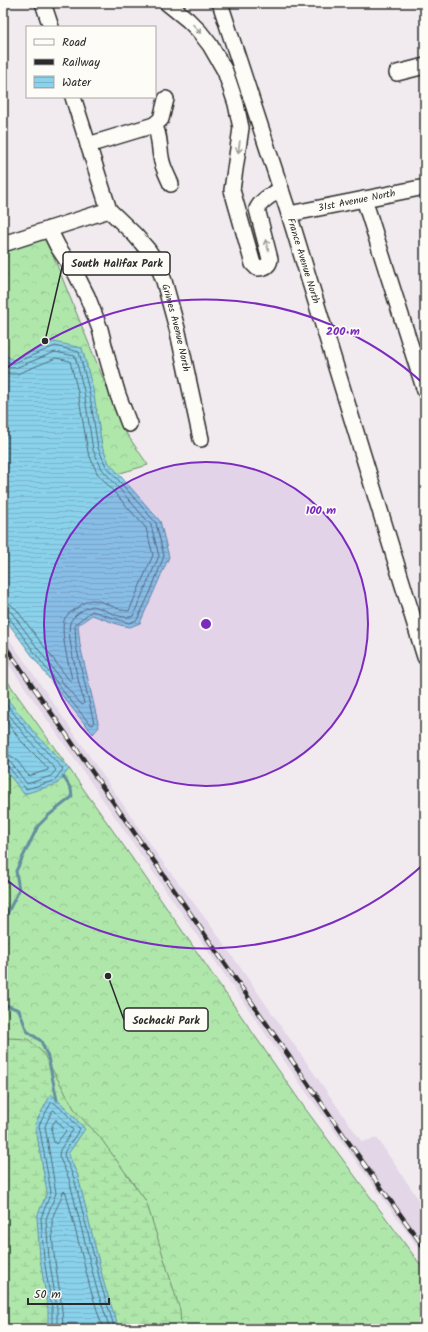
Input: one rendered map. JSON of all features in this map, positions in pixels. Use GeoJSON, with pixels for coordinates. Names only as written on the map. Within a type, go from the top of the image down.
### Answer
{"type":"FeatureCollection","features":[{"type":"Feature","properties":{"kind":"street"},"geometry":{"type":"LineString","coordinates":[[43,3],[51,26]]}},
{"type":"Feature","properties":{"kind":"street"},"geometry":{"type":"LineString","coordinates":[[167,3],[199,31],[210,45],[225,71],[236,104],[241,128],[232,190],[253,264],[258,268],[267,266],[270,259],[257,209],[260,203],[281,189]]}},
{"type":"Feature","properties":{"kind":"street","name":"France Avenue North"},"geometry":{"type":"LineString","coordinates":[[223,4],[420,621],[425,657]]}},
{"type":"Feature","properties":{"kind":"street"},"geometry":{"type":"LineString","coordinates":[[397,73],[425,66]]}},
{"type":"Feature","properties":{"kind":"street","name":"Grimes Avenue North"},"geometry":{"type":"LineString","coordinates":[[73,98],[109,210],[135,235],[158,265],[178,332],[201,439]]}},
{"type":"Feature","properties":{"kind":"street"},"geometry":{"type":"LineString","coordinates":[[88,145],[154,125],[161,119],[166,99]]}},
{"type":"Feature","properties":{"kind":"street"},"geometry":{"type":"LineString","coordinates":[[154,125],[156,128],[164,168],[171,184]]}},
{"type":"Feature","properties":{"kind":"street","name":"31st Avenue North"},"geometry":{"type":"LineString","coordinates":[[289,214],[425,187]]}},
{"type":"Feature","properties":{"kind":"street"},"geometry":{"type":"LineString","coordinates":[[364,199],[425,391]]}},
{"type":"Feature","properties":{"kind":"street"},"geometry":{"type":"LineString","coordinates":[[3,244],[109,210]]}},
{"type":"Feature","properties":{"kind":"street"},"geometry":{"type":"LineString","coordinates":[[49,229],[58,247],[76,274],[87,296],[100,329],[118,395],[129,424]]}},
{"type":"Feature","properties":{"kind":"shaded area"},"geometry":{"type":"Polygon","coordinates":[[[3,630],[159,857],[214,930],[362,1142],[377,1138],[425,1209],[425,1257],[299,1082],[3,656],[3,630]]]}},
{"type":"Feature","properties":{"kind":"green space"},"geometry":{"type":"Polygon","coordinates":[[[46,238],[124,430],[148,465],[3,507],[3,252],[46,238]]]}},
{"type":"Feature","properties":{"kind":"green space"},"geometry":{"type":"Polygon","coordinates":[[[3,675],[123,845],[304,1107],[425,1271],[425,1329],[333,1329],[332,1327],[325,1329],[3,1329],[3,675]]]}},
{"type":"Feature","properties":{"kind":"green space"},"geometry":{"type":"Polygon","coordinates":[[[8,1038],[28,1039],[43,1053],[76,1112],[99,1136],[146,1201],[180,1310],[181,1329],[3,1329],[3,1042],[8,1038]]]}},
{"type":"Feature","properties":{"kind":"water"},"geometry":{"type":"Polygon","coordinates":[[[54,342],[82,348],[93,389],[102,446],[109,463],[160,521],[169,557],[140,623],[130,627],[92,615],[78,625],[80,645],[99,727],[93,734],[59,692],[3,616],[3,353],[13,360],[54,342]]]}},
{"type":"Feature","properties":{"kind":"water"},"geometry":{"type":"Polygon","coordinates":[[[3,694],[34,732],[69,769],[57,784],[24,794],[3,767],[3,694]]]}},
{"type":"Feature","properties":{"kind":"water"},"geometry":{"type":"Polygon","coordinates":[[[51,1094],[85,1129],[68,1154],[78,1176],[105,1287],[119,1329],[48,1329],[48,1309],[40,1259],[37,1217],[47,1192],[35,1124],[51,1094]]]}},
{"type":"Feature","properties":{"kind":"waterway"},"geometry":{"type":"LineString","coordinates":[[3,920],[19,890],[16,871],[38,826],[49,815],[72,797],[71,789],[63,776]]}},
{"type":"Feature","properties":{"kind":"waterway"},"geometry":{"type":"LineString","coordinates":[[3,1004],[19,1010],[27,1031],[41,1041],[48,1057],[57,1100]]}},
{"type":"Feature","properties":{"kind":"railway"},"geometry":{"type":"LineString","coordinates":[[3,643],[347,1140],[425,1249]]}},
{"type":"Feature","properties":{"kind":"place","name":"South Halifax Park"},"geometry":{"type":"Point","coordinates":[45,341]}},
{"type":"Feature","properties":{"kind":"place","name":"Sochacki Park"},"geometry":{"type":"Point","coordinates":[108,976]}}]}
